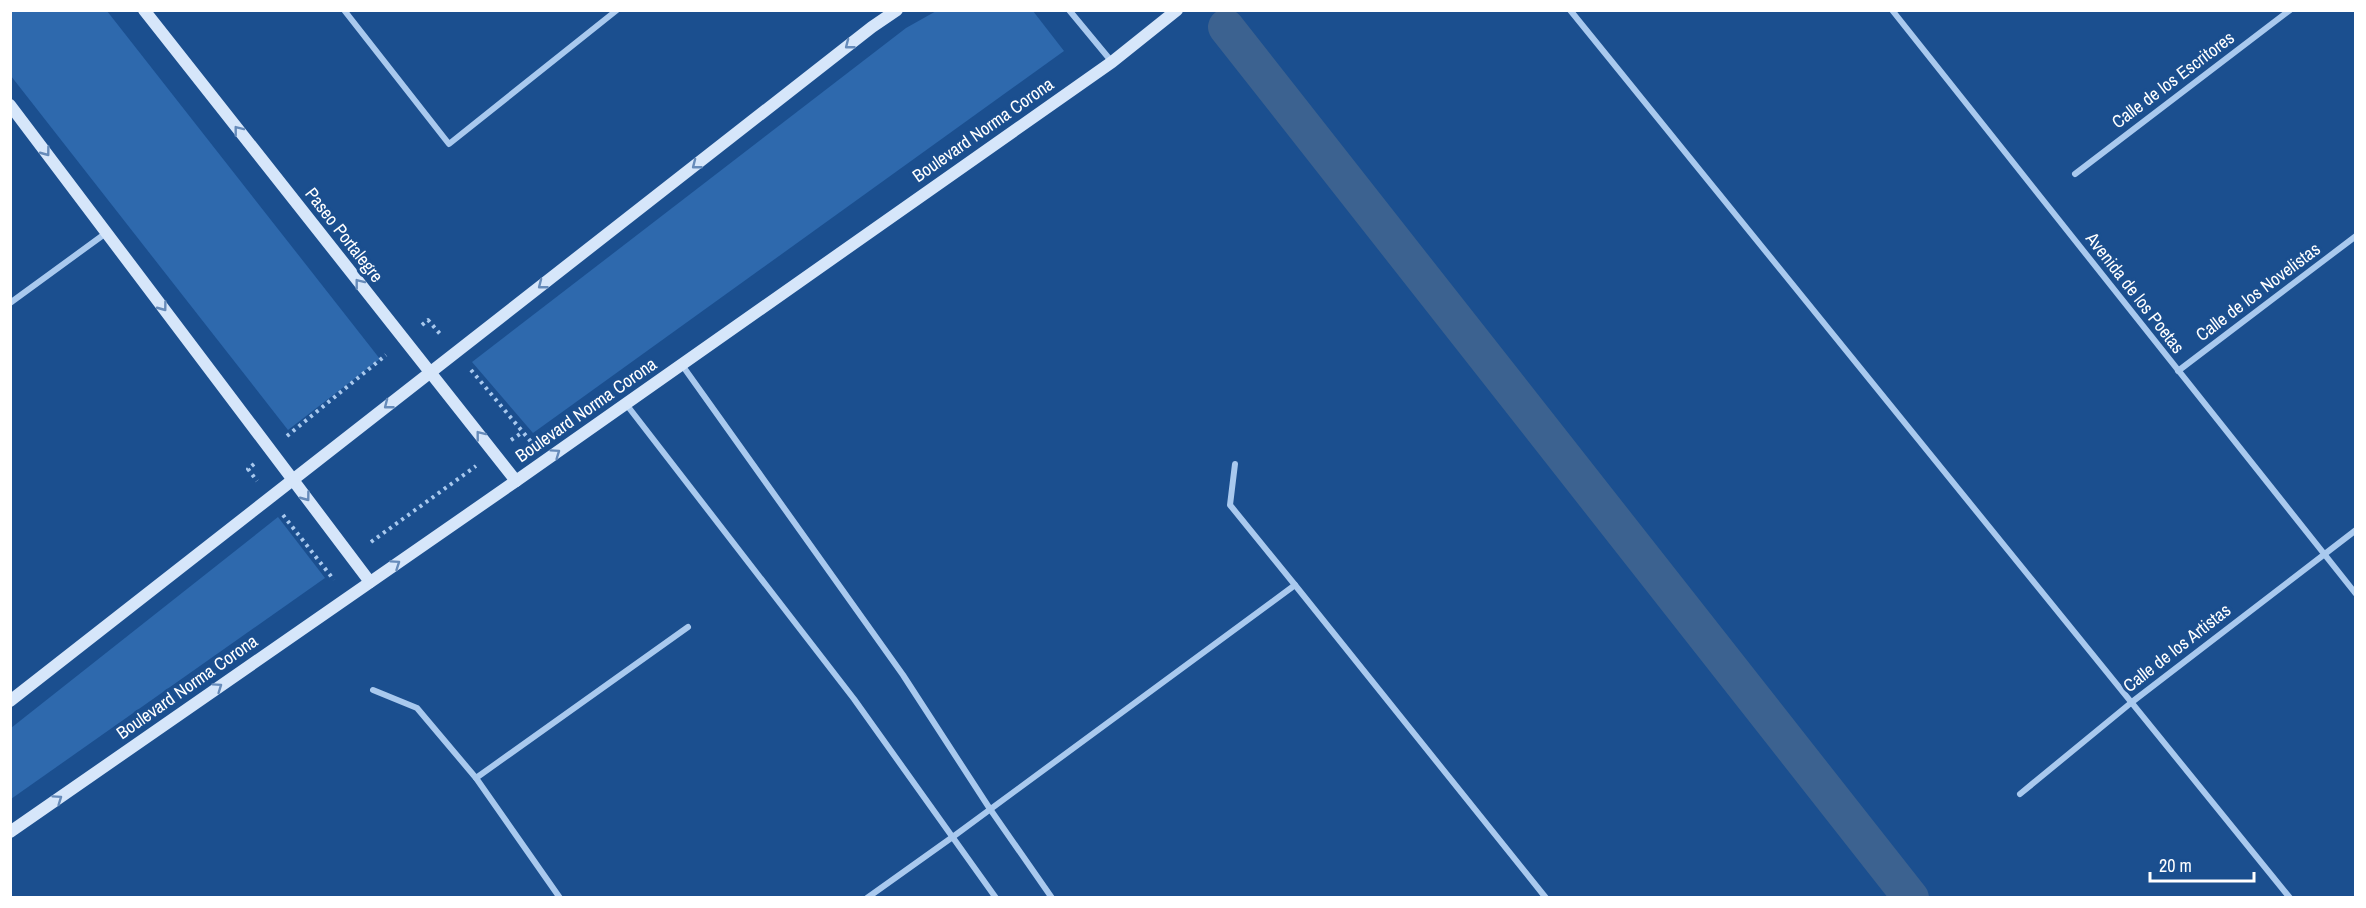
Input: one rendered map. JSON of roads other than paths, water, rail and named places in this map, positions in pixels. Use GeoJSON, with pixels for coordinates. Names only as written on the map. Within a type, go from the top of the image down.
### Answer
{"type":"FeatureCollection","features":[{"type":"Feature","properties":{"kind":"street","name":"Paseo Portalegre"},"geometry":{"type":"LineString","coordinates":[[144,10],[516,482]]}},
{"type":"Feature","properties":{"kind":"street"},"geometry":{"type":"LineString","coordinates":[[344,10],[449,144],[617,10]]}},
{"type":"Feature","properties":{"kind":"street"},"geometry":{"type":"LineString","coordinates":[[10,701],[863,34],[897,10]]}},
{"type":"Feature","properties":{"kind":"street"},"geometry":{"type":"LineString","coordinates":[[1069,10],[1113,62]]}},
{"type":"Feature","properties":{"kind":"street","name":"Boulevard Norma Corona"},"geometry":{"type":"LineString","coordinates":[[10,832],[516,482],[1113,62],[1177,10]]}},
{"type":"Feature","properties":{"kind":"street"},"geometry":{"type":"LineString","coordinates":[[1569,10],[2290,897]]}},
{"type":"Feature","properties":{"kind":"street","name":"Calle de los Escritores"},"geometry":{"type":"LineString","coordinates":[[2075,174],[2290,10]]}},
{"type":"Feature","properties":{"kind":"street","name":"Avenida de los Poetas"},"geometry":{"type":"LineString","coordinates":[[1896,12],[2355,594]]}},
{"type":"Feature","properties":{"kind":"street"},"geometry":{"type":"LineString","coordinates":[[10,105],[370,582]]}},
{"type":"Feature","properties":{"kind":"street"},"geometry":{"type":"LineString","coordinates":[[10,303],[106,232]]}},
{"type":"Feature","properties":{"kind":"street","name":"Calle de los Novelistas"},"geometry":{"type":"LineString","coordinates":[[2178,371],[2355,236]]}},
{"type":"Feature","properties":{"kind":"street"},"geometry":{"type":"LineString","coordinates":[[682,365],[903,675],[990,809],[1052,897]]}},
{"type":"Feature","properties":{"kind":"street"},"geometry":{"type":"LineString","coordinates":[[626,404],[854,699],[996,897]]}},
{"type":"Feature","properties":{"kind":"street"},"geometry":{"type":"LineString","coordinates":[[1235,464],[1230,505],[1546,897]]}},
{"type":"Feature","properties":{"kind":"street","name":"Calle de los Artistas"},"geometry":{"type":"LineString","coordinates":[[2020,794],[2132,702],[2355,530]]}},
{"type":"Feature","properties":{"kind":"street"},"geometry":{"type":"LineString","coordinates":[[867,897],[954,837],[1295,585]]}},
{"type":"Feature","properties":{"kind":"street"},"geometry":{"type":"LineString","coordinates":[[476,778],[688,627]]}},
{"type":"Feature","properties":{"kind":"street"},"geometry":{"type":"LineString","coordinates":[[374,690],[417,708],[476,778],[560,897]]}},
{"type":"Feature","properties":{"kind":"waterway"},"geometry":{"type":"LineString","coordinates":[[1226,27],[1911,898]]}}]}
